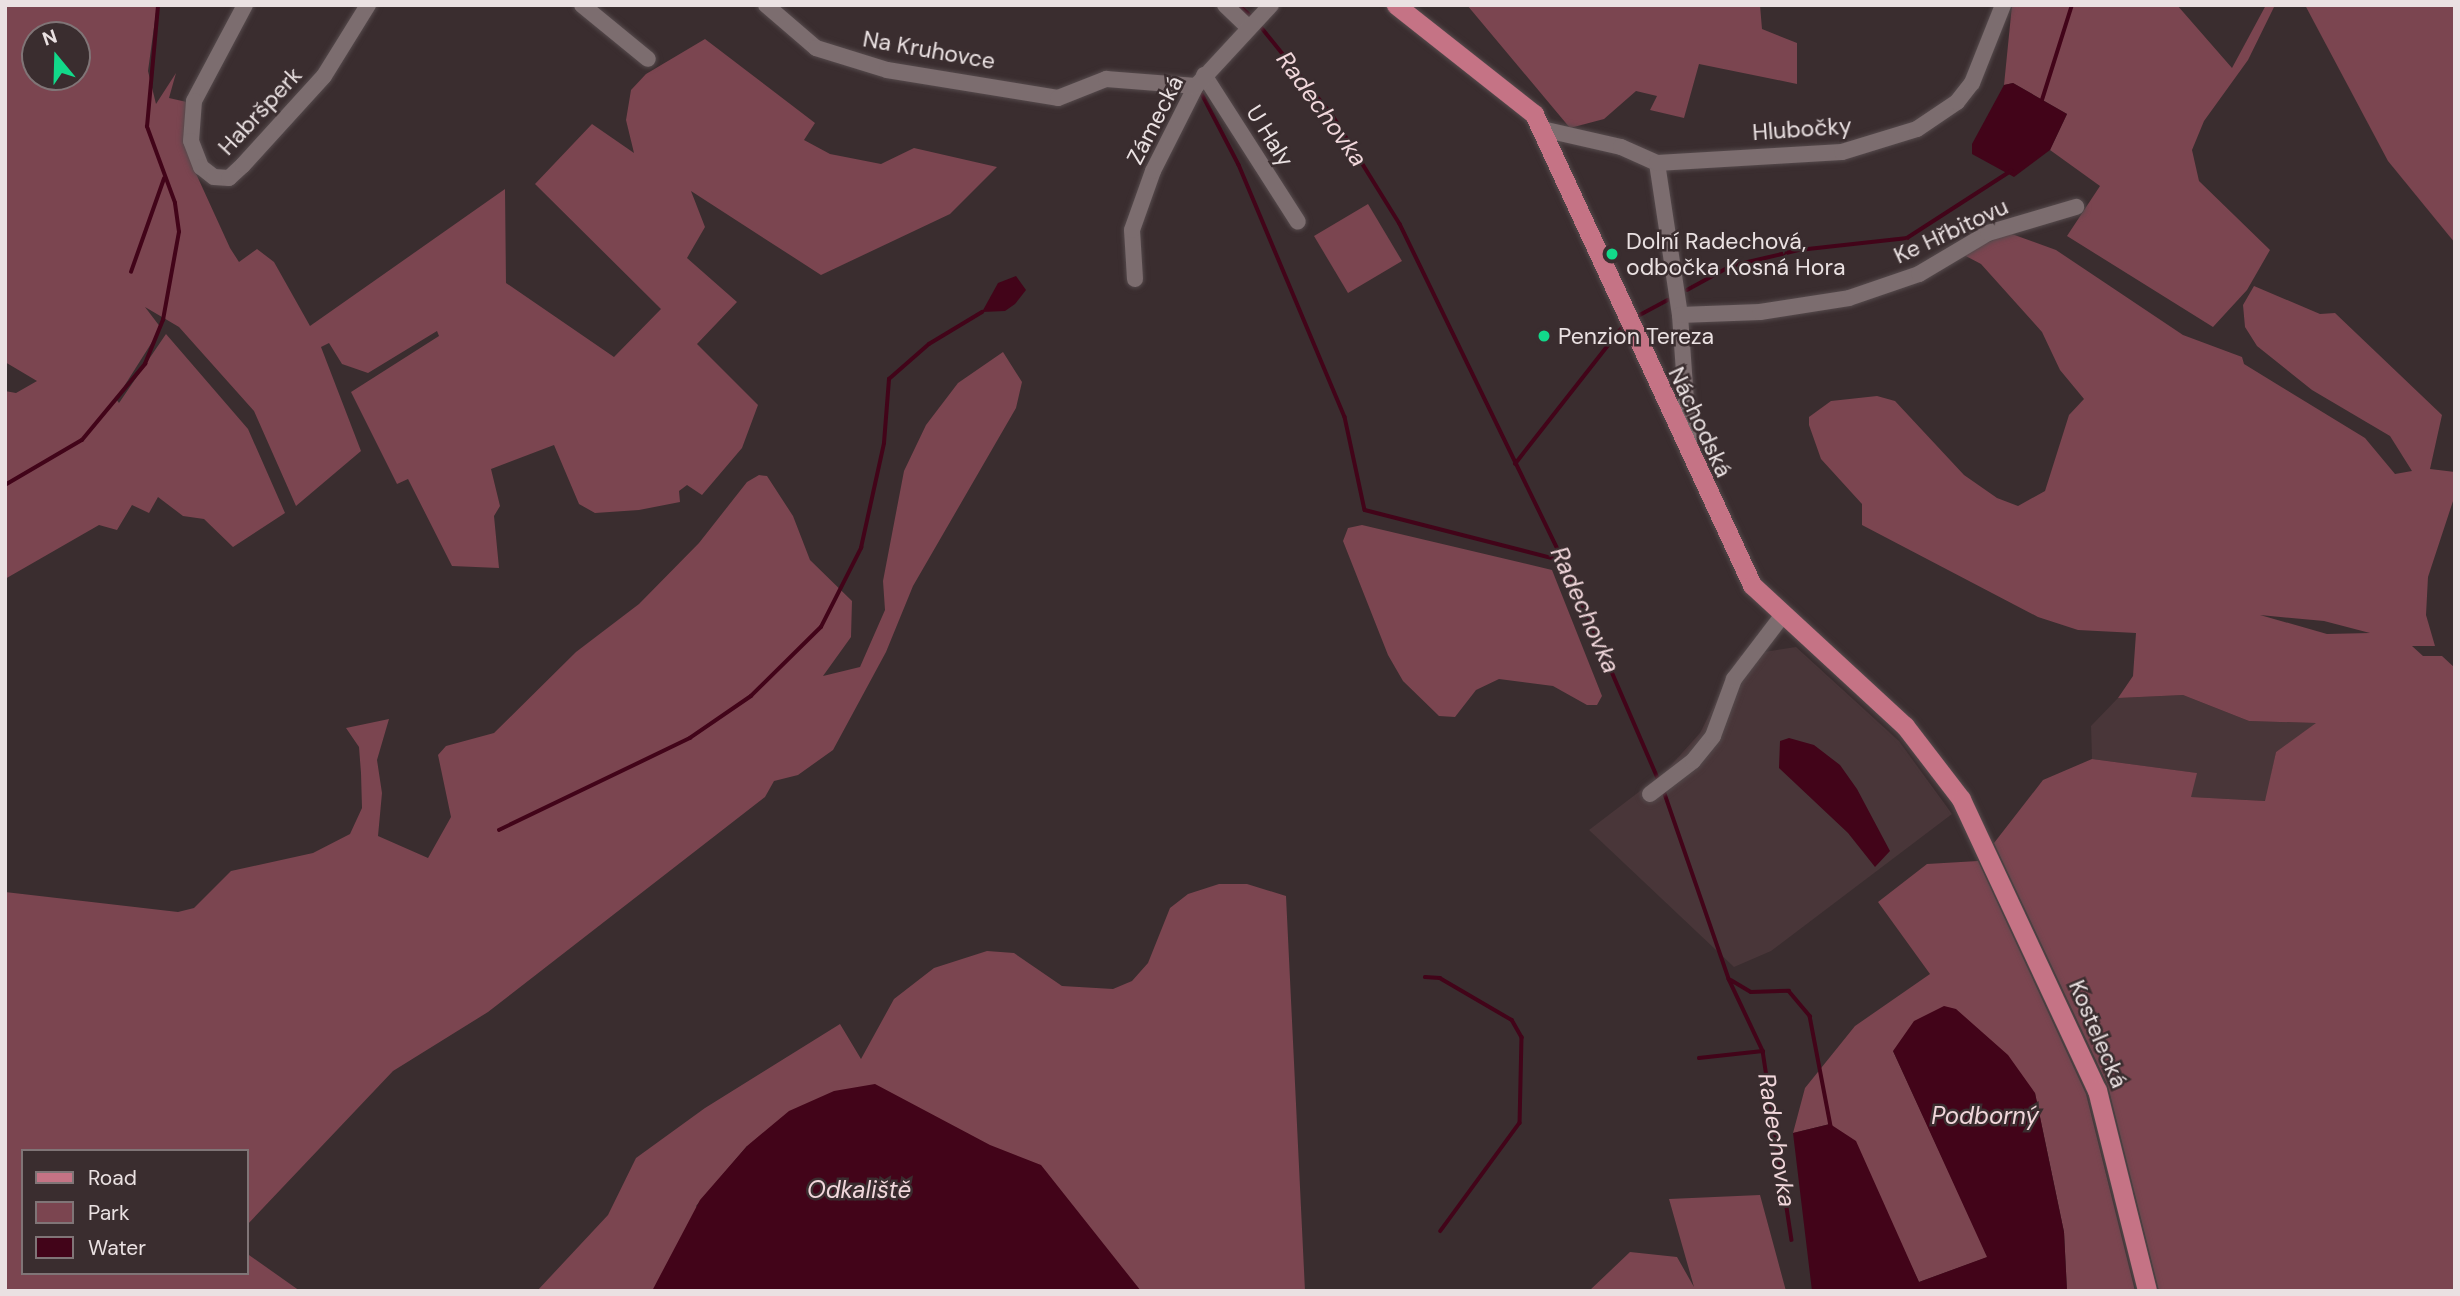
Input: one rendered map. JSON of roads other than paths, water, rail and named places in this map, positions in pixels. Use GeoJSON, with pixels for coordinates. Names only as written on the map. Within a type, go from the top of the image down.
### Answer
{"type":"FeatureCollection","features":[{"type":"Feature","properties":{"kind":"main road","name":"Náchodská"},"geometry":{"type":"LineString","coordinates":[[1396,5],[1524,104],[1542,129],[1735,557],[1752,585],[1782,616],[1905,726],[1967,810]]}},
{"type":"Feature","properties":{"kind":"main road","name":"Kostelecká"},"geometry":{"type":"LineString","coordinates":[[1967,810],[2097,1090],[2147,1291]]}},
{"type":"Feature","properties":{"kind":"street","name":"Habršperk"},"geometry":{"type":"LineString","coordinates":[[246,5],[194,101],[191,141],[201,167],[214,177],[229,178],[324,76],[368,5]]}},
{"type":"Feature","properties":{"kind":"street"},"geometry":{"type":"LineString","coordinates":[[582,5],[648,60]]}},
{"type":"Feature","properties":{"kind":"street","name":"Na Kruhovce"},"geometry":{"type":"LineString","coordinates":[[766,5],[816,48],[887,70],[1058,98],[1106,79],[1200,80]]}},
{"type":"Feature","properties":{"kind":"street"},"geometry":{"type":"LineString","coordinates":[[1225,5],[1247,26]]}},
{"type":"Feature","properties":{"kind":"street","name":"Zámecká"},"geometry":{"type":"LineString","coordinates":[[1135,279],[1132,230],[1153,171],[1200,80],[1247,26],[1271,5]]}},
{"type":"Feature","properties":{"kind":"street","name":"Hlubočky"},"geometry":{"type":"LineString","coordinates":[[1657,163],[1842,152],[1917,128],[1957,102],[1972,83],[2003,5]]}},
{"type":"Feature","properties":{"kind":"street","name":"U Haly"},"geometry":{"type":"LineString","coordinates":[[1200,80],[1298,222]]}},
{"type":"Feature","properties":{"kind":"street"},"geometry":{"type":"LineString","coordinates":[[1542,129],[1622,147],[1657,163],[1680,314],[1690,458]]}},
{"type":"Feature","properties":{"kind":"street","name":"Ke Hřbitovu"},"geometry":{"type":"LineString","coordinates":[[1680,314],[1760,312],[1849,298],[1919,274],[1988,233],[2076,207]]}},
{"type":"Feature","properties":{"kind":"street"},"geometry":{"type":"LineString","coordinates":[[1652,792],[1713,736],[1734,679],[1782,616]]}},
{"type":"Feature","properties":{"kind":"water"},"geometry":{"type":"Polygon","coordinates":[[[2013,83],[2067,114],[2050,150],[2014,177],[1972,154],[1972,144],[2004,85],[2013,83]]]}},
{"type":"Feature","properties":{"kind":"water"},"geometry":{"type":"Polygon","coordinates":[[[1016,276],[1026,290],[1015,304],[1005,311],[982,312],[998,283],[1016,276]]]}},
{"type":"Feature","properties":{"kind":"water"},"geometry":{"type":"Polygon","coordinates":[[[1789,738],[1814,745],[1840,765],[1857,789],[1890,851],[1875,867],[1848,833],[1779,768],[1780,741],[1789,738]]]}},
{"type":"Feature","properties":{"kind":"water","name":"Podborný"},"geometry":{"type":"Polygon","coordinates":[[[1944,1006],[1956,1009],[2008,1055],[2035,1093],[2064,1232],[2067,1291],[1812,1291],[1793,1133],[1830,1124],[1856,1141],[1919,1282],[1987,1257],[1893,1051],[1914,1021],[1944,1006]]]}},
{"type":"Feature","properties":{"kind":"water","name":"Odkaliště"},"geometry":{"type":"Polygon","coordinates":[[[875,1084],[990,1145],[1041,1165],[1141,1291],[652,1291],[700,1200],[747,1146],[789,1111],[834,1091],[875,1084]]]}},
{"type":"Feature","properties":{"kind":"waterway"},"geometry":{"type":"LineString","coordinates":[[5,485],[82,440],[145,364],[163,320],[179,232],[175,203],[147,127],[158,5]]}},
{"type":"Feature","properties":{"kind":"waterway","name":"Radechovka"},"geometry":{"type":"LineString","coordinates":[[1239,5],[1253,18]]}},
{"type":"Feature","properties":{"kind":"waterway"},"geometry":{"type":"LineString","coordinates":[[2042,100],[2072,5]]}},
{"type":"Feature","properties":{"kind":"waterway","name":"Radechovka"},"geometry":{"type":"LineString","coordinates":[[1262,28],[1333,116],[1400,224],[1564,561],[1659,781]]}},
{"type":"Feature","properties":{"kind":"waterway"},"geometry":{"type":"LineString","coordinates":[[1201,92],[1239,165],[1345,417],[1365,510],[1564,561]]}},
{"type":"Feature","properties":{"kind":"waterway"},"geometry":{"type":"LineString","coordinates":[[1687,290],[1731,266],[1799,250],[1907,238],[2011,171]]}},
{"type":"Feature","properties":{"kind":"waterway"},"geometry":{"type":"LineString","coordinates":[[131,272],[164,179]]}},
{"type":"Feature","properties":{"kind":"waterway"},"geometry":{"type":"LineString","coordinates":[[1636,317],[1668,300]]}},
{"type":"Feature","properties":{"kind":"waterway"},"geometry":{"type":"LineString","coordinates":[[499,830],[690,738],[751,696],[821,627],[861,548],[884,443],[889,379],[929,344],[982,312]]}},
{"type":"Feature","properties":{"kind":"waterway"},"geometry":{"type":"LineString","coordinates":[[1515,464],[1624,325]]}},
{"type":"Feature","properties":{"kind":"waterway","name":"Radechovka"},"geometry":{"type":"LineString","coordinates":[[1664,791],[1729,979],[1763,1051],[1792,1240]]}},
{"type":"Feature","properties":{"kind":"waterway"},"geometry":{"type":"LineString","coordinates":[[1425,977],[1440,978],[1512,1020],[1522,1037],[1520,1123],[1441,1231]]}},
{"type":"Feature","properties":{"kind":"waterway"},"geometry":{"type":"LineString","coordinates":[[1731,980],[1751,992],[1789,991],[1810,1016],[1831,1126]]}},
{"type":"Feature","properties":{"kind":"waterway"},"geometry":{"type":"LineString","coordinates":[[1699,1058],[1763,1051]]}},
{"type":"Feature","properties":{"kind":"place","name":"Dolní Radechová, odbočka Kosná Hora"},"geometry":{"type":"Point","coordinates":[1612,254]}},
{"type":"Feature","properties":{"kind":"place","name":"Penzion Tereza"},"geometry":{"type":"Point","coordinates":[1544,336]}}]}
